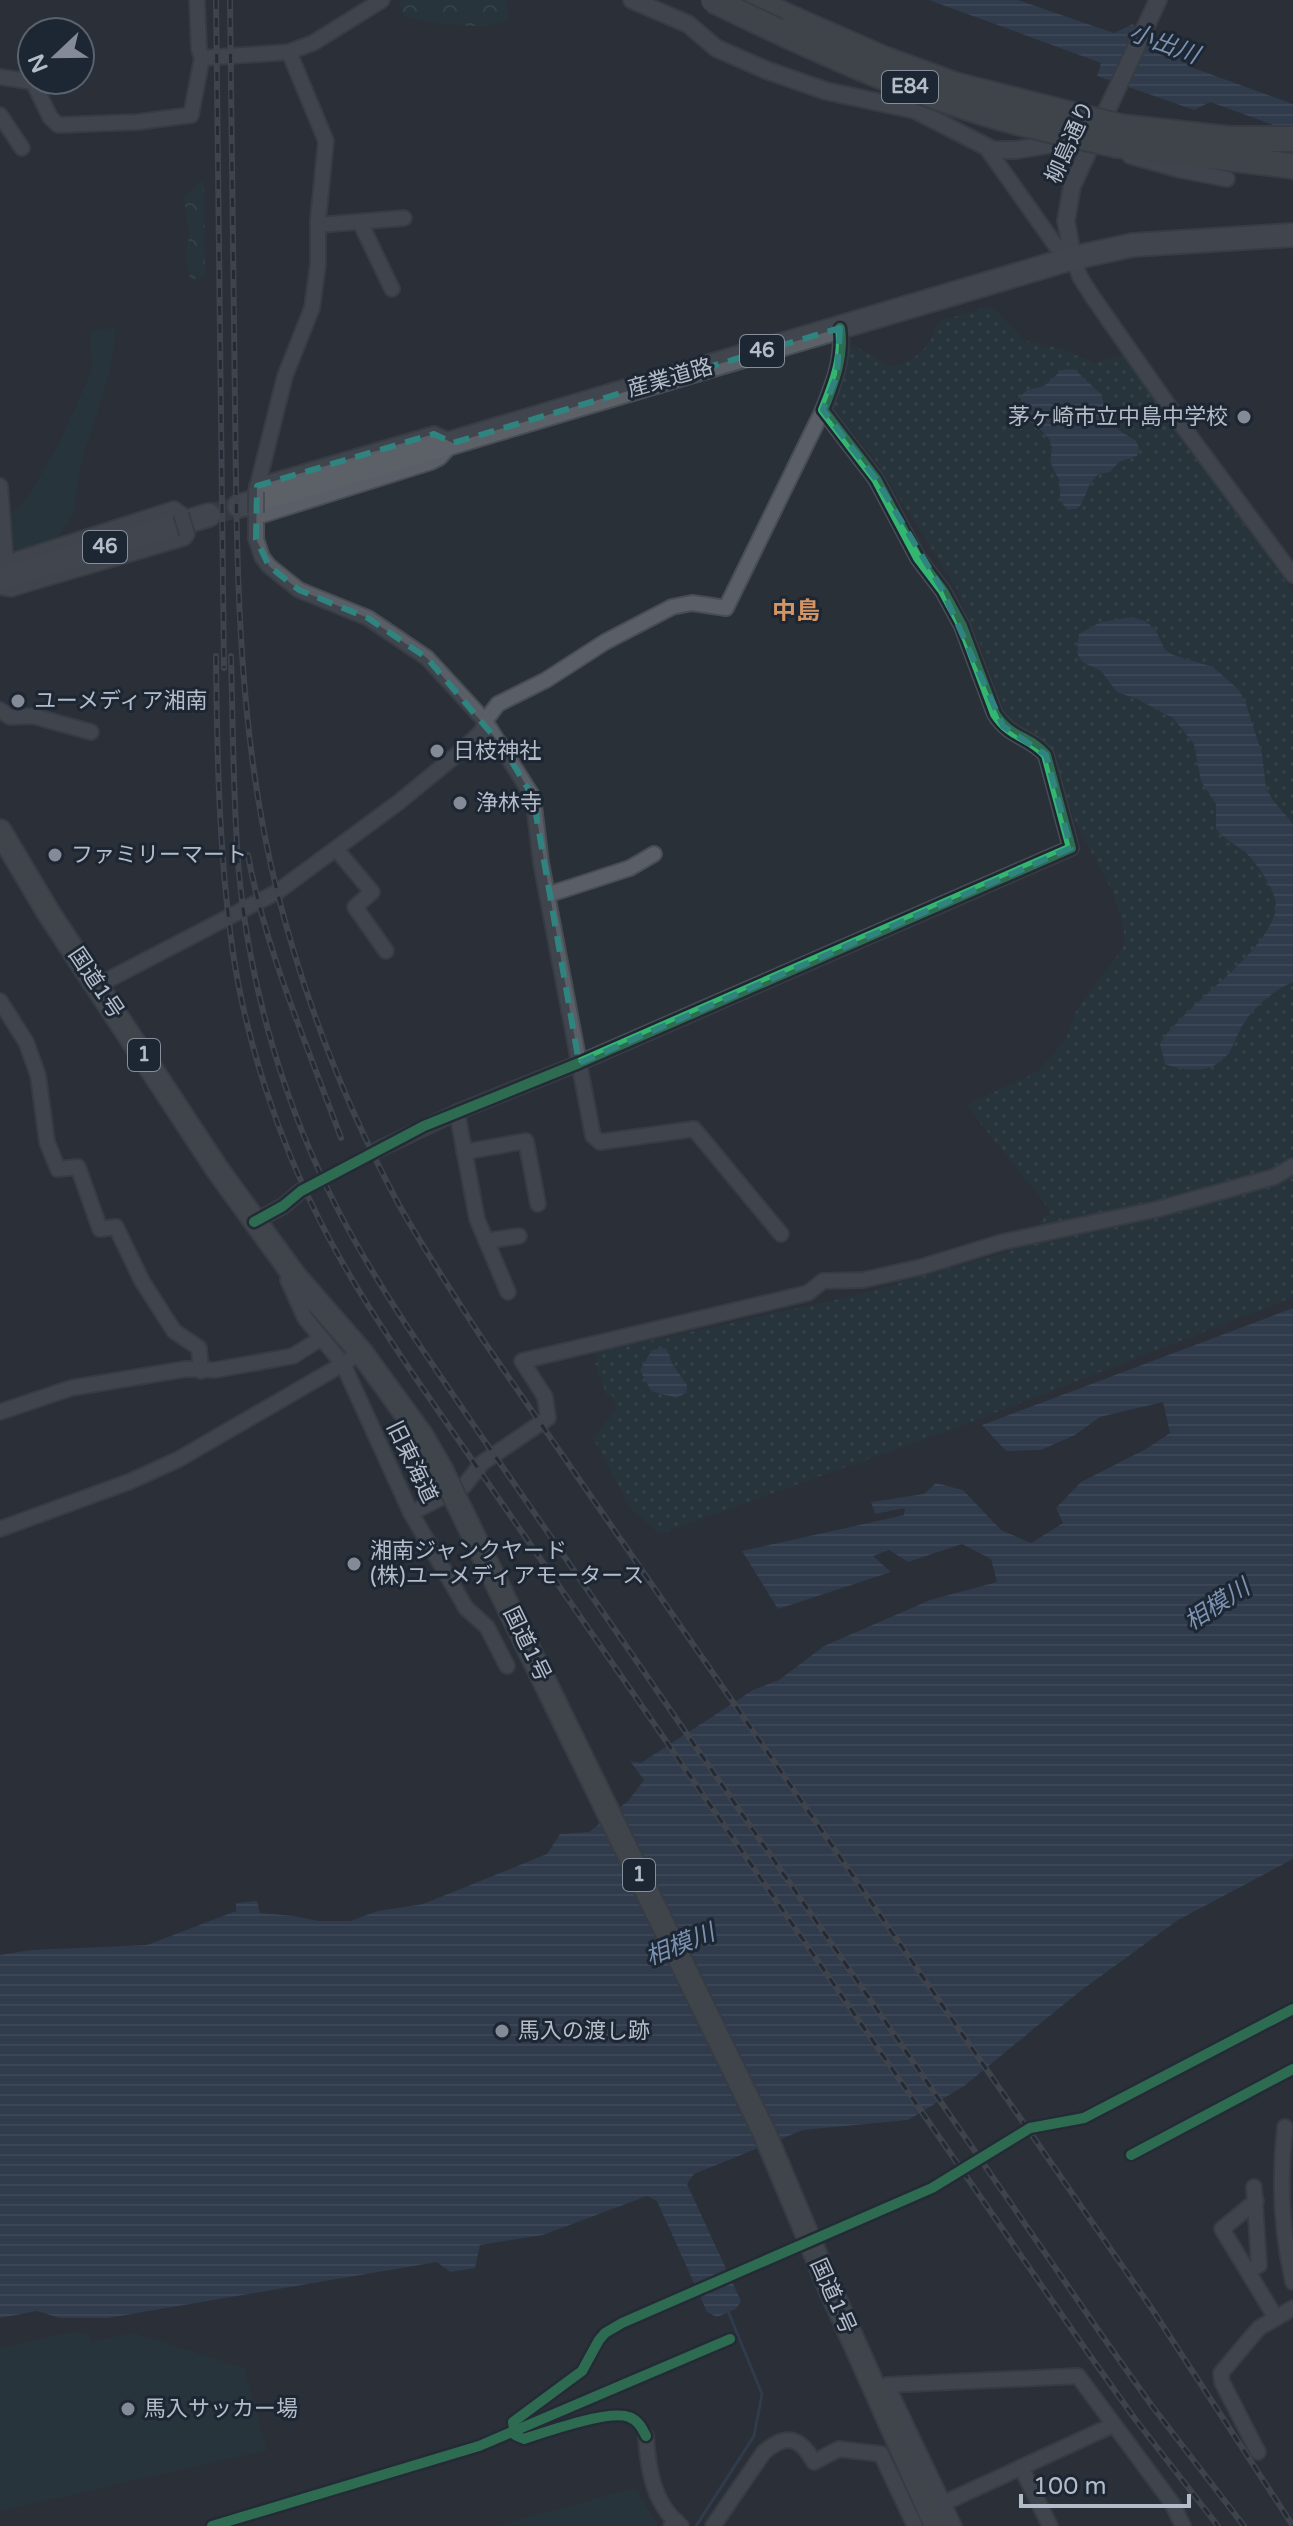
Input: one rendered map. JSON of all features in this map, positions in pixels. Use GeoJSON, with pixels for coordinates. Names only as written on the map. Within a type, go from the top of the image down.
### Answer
{"type":"FeatureCollection","features":[{"type":"Feature","properties":{"kind":"highway","name":"E84"},"geometry":{"type":"LineString","coordinates":[[713,0],[829,55],[933,95],[1010,120],[1119,136],[1293,139]]}},
{"type":"Feature","properties":{"kind":"highway","name":"E84"},"geometry":{"type":"LineString","coordinates":[[752,0],[884,59],[955,85],[1119,136],[1191,156],[1293,166]]}},
{"type":"Feature","properties":{"kind":"highway","name":"国道1号"},"geometry":{"type":"LineString","coordinates":[[3,843],[254,1222],[352,1358],[422,1436],[441,1469],[764,2132],[936,2526]]}},
{"type":"Feature","properties":{"kind":"main road","name":"産業道路"},"geometry":{"type":"LineString","coordinates":[[253,503],[1070,259],[1133,245],[1293,235]]}},
{"type":"Feature","properties":{"kind":"main road","name":"46"},"geometry":{"type":"LineString","coordinates":[[2,569],[209,515]]}},
{"type":"Feature","properties":{"kind":"street"},"geometry":{"type":"LineString","coordinates":[[0,77],[33,82],[50,117],[58,125],[138,122],[191,115],[202,58],[197,0]]}},
{"type":"Feature","properties":{"kind":"street"},"geometry":{"type":"LineString","coordinates":[[202,58],[289,52],[313,43],[382,0]]}},
{"type":"Feature","properties":{"kind":"street"},"geometry":{"type":"LineString","coordinates":[[632,0],[688,24],[716,48],[766,70],[826,91],[915,110],[986,147],[1004,151],[1067,141],[1227,179]]}},
{"type":"Feature","properties":{"kind":"street","name":"柳島通り"},"geometry":{"type":"LineString","coordinates":[[1070,259],[1066,221],[1068,200],[1158,0]]}},
{"type":"Feature","properties":{"kind":"street"},"geometry":{"type":"LineString","coordinates":[[289,52],[326,141],[316,291],[281,390],[253,503],[262,557],[299,590],[368,618],[427,658],[485,721],[533,797],[547,895],[593,1136],[600,1142],[694,1129],[781,1234]]}},
{"type":"Feature","properties":{"kind":"street"},"geometry":{"type":"LineString","coordinates":[[0,115],[22,148]]}},
{"type":"Feature","properties":{"kind":"street"},"geometry":{"type":"LineString","coordinates":[[986,147],[1070,259],[1187,432],[1293,575]]}},
{"type":"Feature","properties":{"kind":"street"},"geometry":{"type":"LineString","coordinates":[[318,225],[404,218]]}},
{"type":"Feature","properties":{"kind":"street"},"geometry":{"type":"LineString","coordinates":[[360,222],[392,289]]}},
{"type":"Feature","properties":{"kind":"street"},"geometry":{"type":"LineString","coordinates":[[98,985],[277,892],[460,752],[482,731],[485,721],[498,704],[546,680],[605,642],[672,607],[692,603],[726,608],[823,410],[837,375],[842,339],[840,328]]}},
{"type":"Feature","properties":{"kind":"street"},"geometry":{"type":"LineString","coordinates":[[377,1150],[457,1112],[579,1063],[1071,848],[1046,755],[1038,745],[1012,734],[995,714],[962,626],[943,591],[918,558],[876,479],[823,410]]}},
{"type":"Feature","properties":{"kind":"street"},"geometry":{"type":"LineString","coordinates":[[0,486],[2,569],[174,509],[181,514],[187,534],[184,538],[11,589],[0,587]]}},
{"type":"Feature","properties":{"kind":"street"},"geometry":{"type":"LineString","coordinates":[[0,710],[10,717],[33,716],[91,732]]}},
{"type":"Feature","properties":{"kind":"street"},"geometry":{"type":"LineString","coordinates":[[336,849],[372,892],[355,907],[386,951]]}},
{"type":"Feature","properties":{"kind":"street"},"geometry":{"type":"LineString","coordinates":[[547,895],[630,868],[654,854]]}},
{"type":"Feature","properties":{"kind":"street"},"geometry":{"type":"LineString","coordinates":[[0,1001],[26,1042],[38,1075],[47,1142],[58,1169],[78,1167],[100,1229],[116,1227],[142,1281],[174,1331],[199,1348],[201,1371]]}},
{"type":"Feature","properties":{"kind":"street"},"geometry":{"type":"LineString","coordinates":[[457,1112],[477,1219],[508,1292]]}},
{"type":"Feature","properties":{"kind":"street"},"geometry":{"type":"LineString","coordinates":[[464,1152],[526,1141],[538,1204]]}},
{"type":"Feature","properties":{"kind":"street"},"geometry":{"type":"LineString","coordinates":[[411,1513],[464,1486],[482,1463],[548,1418],[545,1397],[522,1361],[808,1293],[823,1281],[863,1280],[921,1267],[1002,1242],[1158,1209],[1274,1177],[1293,1166]]}},
{"type":"Feature","properties":{"kind":"street"},"geometry":{"type":"LineString","coordinates":[[254,1222],[283,1206],[301,1191]]}},
{"type":"Feature","properties":{"kind":"street"},"geometry":{"type":"LineString","coordinates":[[486,1241],[519,1236]]}},
{"type":"Feature","properties":{"kind":"street","name":"旧東海道"},"geometry":{"type":"LineString","coordinates":[[294,1275],[288,1280],[295,1300],[320,1339],[352,1358],[411,1513],[466,1608],[487,1627],[507,1666]]}},
{"type":"Feature","properties":{"kind":"street"},"geometry":{"type":"LineString","coordinates":[[0,1412],[71,1388],[293,1356],[320,1339]]}},
{"type":"Feature","properties":{"kind":"street"},"geometry":{"type":"LineString","coordinates":[[0,1529],[131,1481],[179,1459],[352,1358]]}},
{"type":"Feature","properties":{"kind":"street"},"geometry":{"type":"LineString","coordinates":[[1285,2127],[1281,2189],[1293,2282]]}},
{"type":"Feature","properties":{"kind":"street"},"geometry":{"type":"LineString","coordinates":[[1248,2271],[1259,2265],[1255,2194],[1222,2229],[1276,2318]]}},
{"type":"Feature","properties":{"kind":"street"},"geometry":{"type":"LineString","coordinates":[[1258,2452],[1222,2382],[1221,2373],[1259,2328],[1293,2308]]}},
{"type":"Feature","properties":{"kind":"street"},"geometry":{"type":"LineString","coordinates":[[954,2526],[887,2385],[1078,2376],[1172,2503],[1183,2526]]}},
{"type":"Feature","properties":{"kind":"street"},"geometry":{"type":"LineString","coordinates":[[944,2503],[1113,2425]]}},
{"type":"Feature","properties":{"kind":"street"},"geometry":{"type":"LineString","coordinates":[[646,2436],[647,2457],[655,2491],[676,2525]]}},
{"type":"Feature","properties":{"kind":"street"},"geometry":{"type":"LineString","coordinates":[[713,2526],[764,2452],[787,2439],[806,2448],[814,2462],[839,2449],[881,2454],[915,2526]]}},
{"type":"Feature","properties":{"kind":"street"},"geometry":{"type":"LineString","coordinates":[[1021,2467],[1050,2526]]}},
{"type":"Feature","properties":{"kind":"highlighted area"},"geometry":{"type":"Polygon","coordinates":[[[840,328],[837,375],[823,410],[876,479],[943,591],[1003,726],[1046,755],[1071,848],[579,1063],[533,797],[503,747],[427,658],[368,618],[299,590],[269,566],[256,539],[257,486],[434,434],[453,443],[840,328]]]}},
{"type":"Feature","properties":{"kind":"green space"},"geometry":{"type":"Polygon","coordinates":[[[398,0],[505,0],[509,19],[484,27],[427,22],[404,16],[398,0]]]}},
{"type":"Feature","properties":{"kind":"green space"},"geometry":{"type":"Polygon","coordinates":[[[204,180],[205,277],[190,280],[185,254],[189,238],[184,197],[204,180]]]}},
{"type":"Feature","properties":{"kind":"green space"},"geometry":{"type":"Polygon","coordinates":[[[991,306],[1024,340],[1061,349],[1095,363],[1122,355],[1293,592],[1293,1297],[966,1424],[659,1534],[631,1508],[593,1438],[617,1409],[612,1395],[607,1396],[595,1363],[598,1362],[595,1353],[857,1295],[1023,1247],[1050,1210],[966,1105],[1037,1072],[1065,1041],[1077,1009],[1123,948],[1124,927],[1111,888],[1076,824],[1050,752],[1007,718],[956,587],[872,455],[832,407],[842,379],[848,342],[891,367],[921,352],[931,340],[937,322],[991,306]]]}},
{"type":"Feature","properties":{"kind":"green space"},"geometry":{"type":"Polygon","coordinates":[[[116,327],[110,370],[79,470],[74,512],[55,543],[16,556],[11,512],[24,503],[58,446],[92,370],[90,332],[116,327]]]}},
{"type":"Feature","properties":{"kind":"green space","name":"馬入サッカー場"},"geometry":{"type":"Polygon","coordinates":[[[77,2331],[87,2334],[92,2342],[133,2333],[244,2368],[267,2450],[0,2511],[0,2348],[77,2331]]]}},
{"type":"Feature","properties":{"kind":"green space"},"geometry":{"type":"Polygon","coordinates":[[[635,2488],[658,2526],[497,2526],[635,2488]]]}},
{"type":"Feature","properties":{"kind":"water","name":"小出川"},"geometry":{"type":"Polygon","coordinates":[[[929,0],[1018,0],[1114,33],[1133,24],[1137,32],[1182,48],[1191,67],[1293,104],[1293,132],[1210,102],[1194,110],[1097,76],[1101,63],[929,0]]]}},
{"type":"Feature","properties":{"kind":"water"},"geometry":{"type":"Polygon","coordinates":[[[1074,369],[1101,394],[1111,425],[1136,441],[1139,448],[1137,456],[1119,462],[1110,472],[1098,474],[1077,509],[1068,509],[1061,499],[1059,480],[1052,465],[1051,443],[1023,413],[1021,396],[1027,390],[1044,386],[1062,370],[1074,369]]]}},
{"type":"Feature","properties":{"kind":"water"},"geometry":{"type":"Polygon","coordinates":[[[1132,617],[1145,621],[1155,629],[1165,650],[1213,667],[1239,690],[1262,754],[1266,788],[1293,824],[1293,982],[1273,993],[1255,1009],[1222,1060],[1198,1070],[1165,1064],[1160,1044],[1264,935],[1274,916],[1275,899],[1254,861],[1216,829],[1216,804],[1201,781],[1194,744],[1173,718],[1117,692],[1101,671],[1082,662],[1077,653],[1079,634],[1101,622],[1132,617]]]}},
{"type":"Feature","properties":{"kind":"water","name":"相模川"},"geometry":{"type":"Polygon","coordinates":[[[1293,1308],[1293,1859],[1178,1920],[1079,1992],[964,2086],[908,2120],[803,2130],[694,2174],[687,2184],[741,2301],[736,2309],[717,2317],[707,2312],[657,2201],[647,2196],[543,2235],[480,2245],[475,2268],[450,2272],[437,2262],[108,2318],[60,2318],[37,2311],[0,2318],[0,1955],[31,1950],[147,1945],[236,1911],[236,1903],[257,1901],[260,1913],[318,1921],[350,1921],[378,1911],[423,1904],[547,1854],[560,1834],[589,1832],[628,1801],[644,1780],[630,1761],[641,1763],[753,1690],[779,1680],[824,1646],[930,1600],[997,1582],[991,1559],[962,1544],[908,1562],[889,1550],[873,1556],[891,1572],[778,1609],[742,1551],[904,1515],[905,1508],[875,1514],[871,1502],[924,1494],[936,1483],[963,1490],[1001,1530],[1031,1543],[1063,1523],[1056,1508],[1081,1482],[1146,1449],[1170,1433],[1163,1402],[1100,1417],[1075,1435],[1041,1450],[1006,1451],[982,1425],[1293,1308]]]}},
{"type":"Feature","properties":{"kind":"water"},"geometry":{"type":"Polygon","coordinates":[[[666,1348],[687,1385],[686,1393],[676,1398],[651,1391],[640,1370],[652,1350],[666,1348]]]}},
{"type":"Feature","properties":{"kind":"waterway"},"geometry":{"type":"LineString","coordinates":[[696,2526],[754,2436],[762,2394],[728,2311]]}},
{"type":"Feature","properties":{"kind":"tunnel"},"geometry":{"type":"LineString","coordinates":[[209,515],[239,506]]}},
{"type":"Feature","properties":{"kind":"tunnel"},"geometry":{"type":"LineString","coordinates":[[301,1191],[377,1150]]}},
{"type":"Feature","properties":{"kind":"railway"},"geometry":{"type":"LineString","coordinates":[[216,0],[224,668]]}},
{"type":"Feature","properties":{"kind":"railway"},"geometry":{"type":"LineString","coordinates":[[230,0],[237,527],[247,710],[254,771],[277,891],[313,1011],[344,1090],[398,1203],[483,1340],[1152,2309],[1293,2526]]}},
{"type":"Feature","properties":{"kind":"railway"},"geometry":{"type":"LineString","coordinates":[[216,656],[222,842],[228,916],[239,986],[255,1055],[278,1123],[304,1188],[330,1240],[365,1301],[417,1380],[1086,2350],[1218,2526]]}},
{"type":"Feature","properties":{"kind":"railway"},"geometry":{"type":"LineString","coordinates":[[231,656],[239,874],[261,1004],[286,1089],[302,1130],[354,1240],[446,1384],[1103,2337],[1244,2526]]}},
{"type":"Feature","properties":{"kind":"railway"},"geometry":{"type":"LineString","coordinates":[[248,855],[276,962],[341,1138]]}},
{"type":"Feature","properties":{"kind":"cycle path"},"geometry":{"type":"LineString","coordinates":[[254,1222],[283,1206],[301,1191],[424,1126],[579,1063],[1071,848],[1046,755],[1007,728],[995,714],[962,626],[943,591],[918,558],[876,479],[823,410],[839,360],[840,328]]}},
{"type":"Feature","properties":{"kind":"cycle path"},"geometry":{"type":"LineString","coordinates":[[646,2436],[635,2420],[620,2415],[577,2422],[524,2439],[515,2435],[513,2422],[582,2371],[599,2340],[622,2323],[932,2188],[1030,2128],[1084,2118],[1293,2009]]}},
{"type":"Feature","properties":{"kind":"cycle path"},"geometry":{"type":"LineString","coordinates":[[1131,2155],[1293,2069]]}},
{"type":"Feature","properties":{"kind":"cycle path"},"geometry":{"type":"LineString","coordinates":[[212,2526],[479,2446],[730,2339]]}},
{"type":"Feature","properties":{"kind":"place","name":"茅ヶ崎市立中島中学校"},"geometry":{"type":"Point","coordinates":[1244,417]}},
{"type":"Feature","properties":{"kind":"place","name":"ユーメディア湘南"},"geometry":{"type":"Point","coordinates":[18,701]}},
{"type":"Feature","properties":{"kind":"place","name":"日枝神社"},"geometry":{"type":"Point","coordinates":[437,751]}},
{"type":"Feature","properties":{"kind":"place","name":"浄林寺"},"geometry":{"type":"Point","coordinates":[460,803]}},
{"type":"Feature","properties":{"kind":"place","name":"ファミリーマート"},"geometry":{"type":"Point","coordinates":[55,855]}},
{"type":"Feature","properties":{"kind":"place","name":"湘南ジャンクヤード (株)ユーメディアモータース"},"geometry":{"type":"Point","coordinates":[354,1564]}},
{"type":"Feature","properties":{"kind":"place","name":"馬入の渡し跡"},"geometry":{"type":"Point","coordinates":[502,2031]}},
{"type":"Feature","properties":{"kind":"place","name":"馬入サッカー場"},"geometry":{"type":"Point","coordinates":[128,2409]}},
{"type":"Feature","properties":{"kind":"district","name":"中島"},"geometry":{"type":"Point","coordinates":[796,611]}}]}
